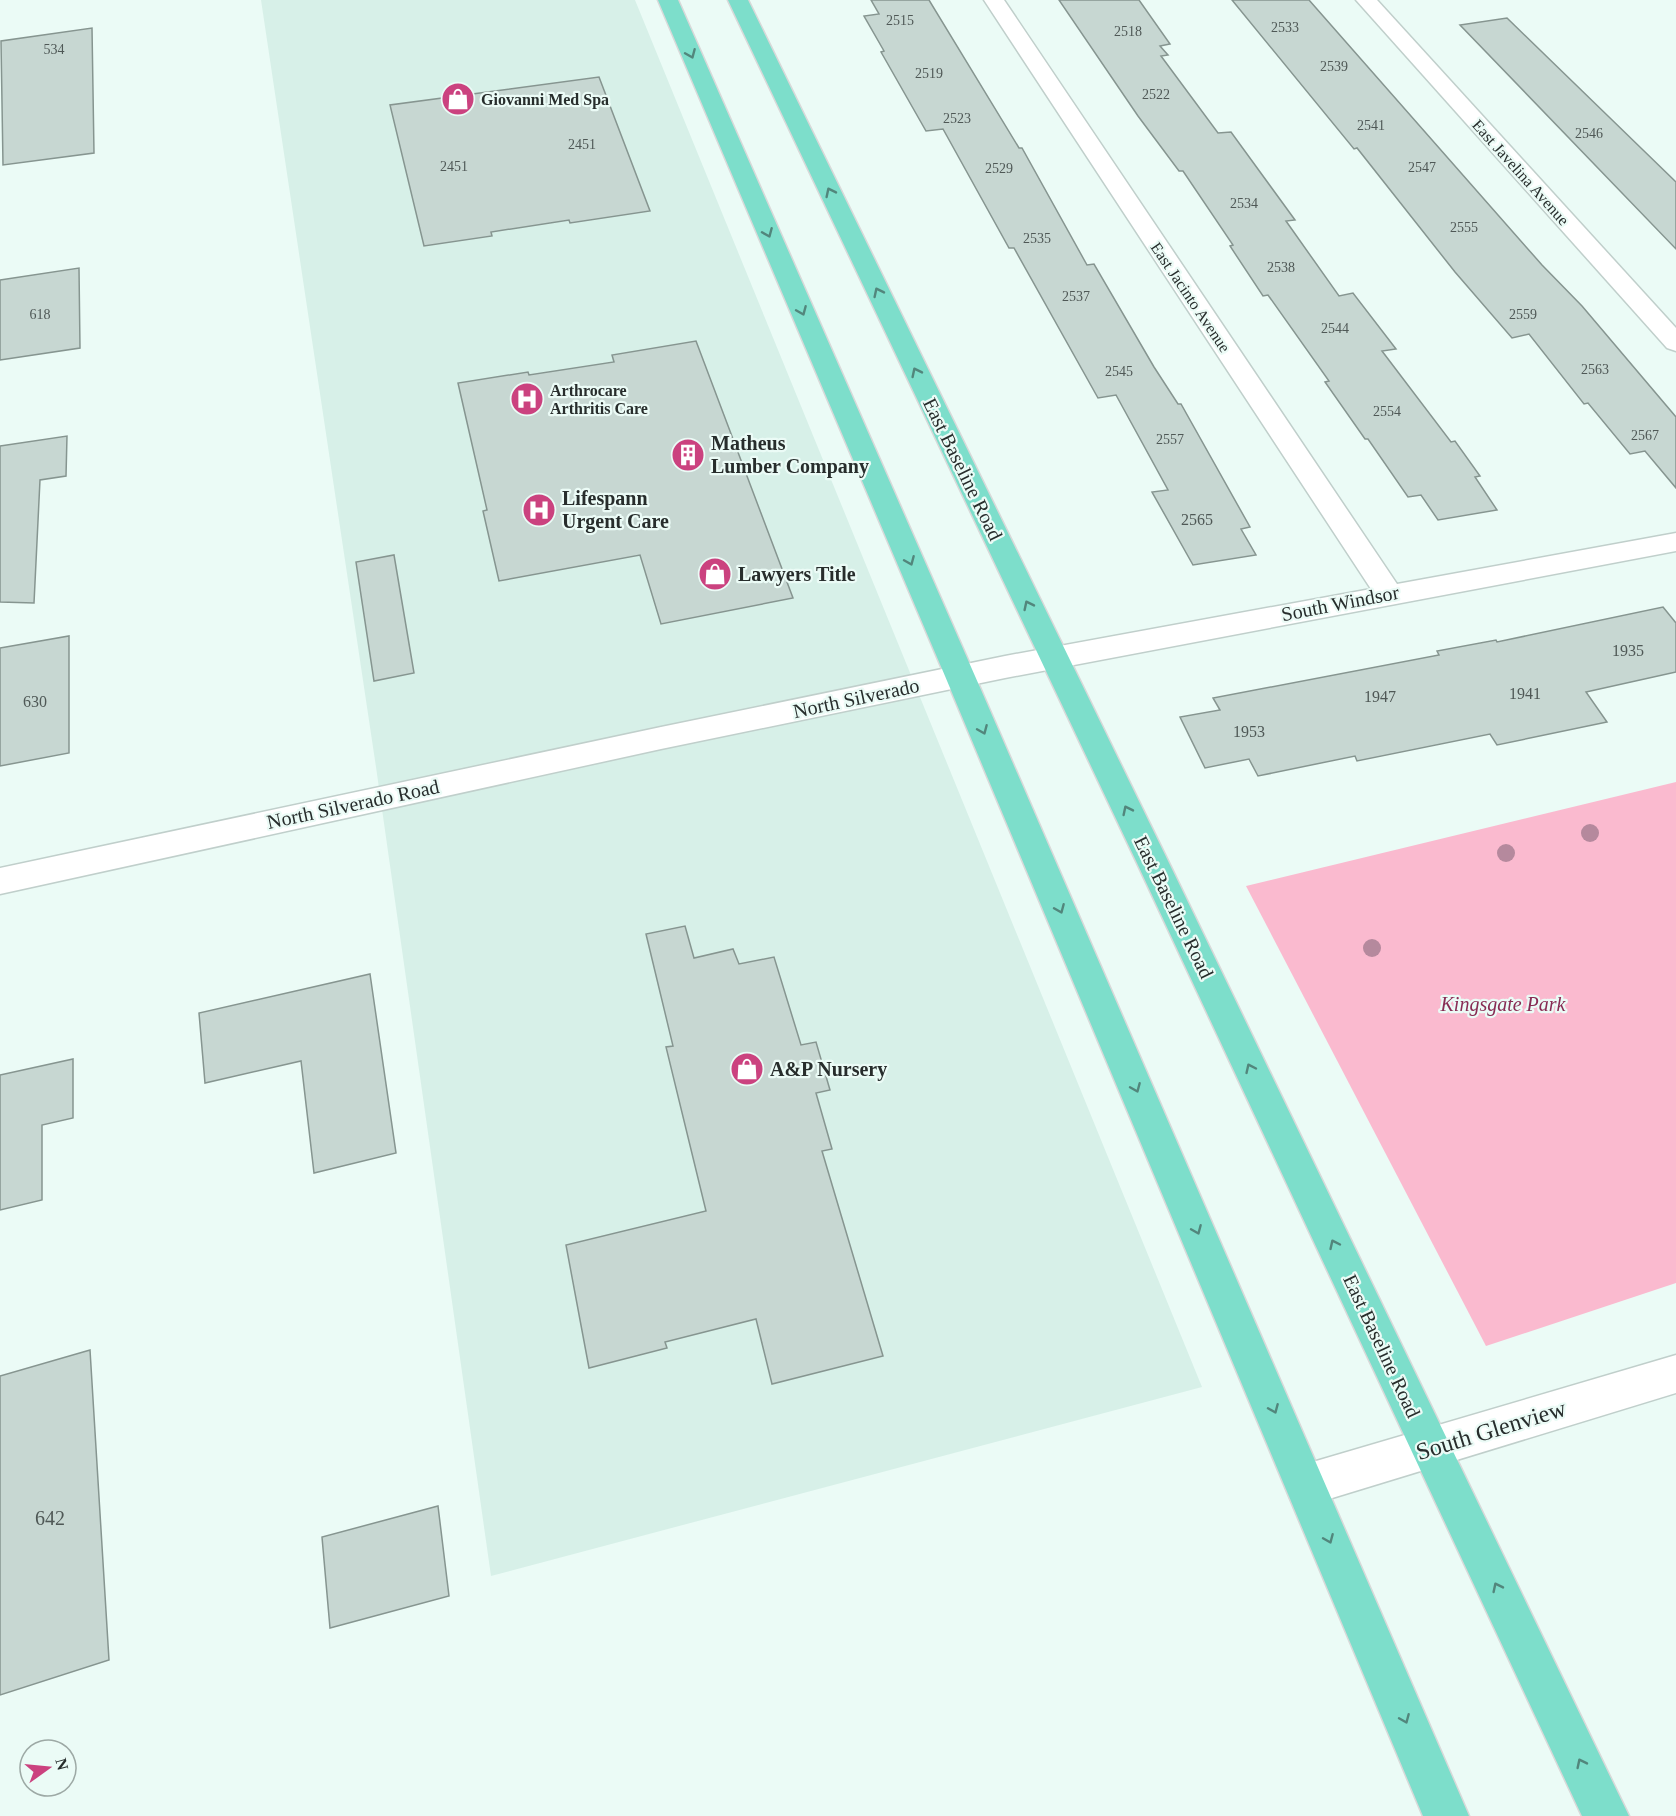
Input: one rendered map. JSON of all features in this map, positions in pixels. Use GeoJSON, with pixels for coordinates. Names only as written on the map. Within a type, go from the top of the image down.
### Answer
{"type":"FeatureCollection","features":[{"type":"Feature","properties":{"kind":"main road"},"geometry":{"type":"LineString","coordinates":[[668,0],[960,676],[1446,1816]]}},
{"type":"Feature","properties":{"kind":"main road","name":"East Baseline Road"},"geometry":{"type":"LineString","coordinates":[[738,0],[1606,1816]]}},
{"type":"Feature","properties":{"kind":"street","name":"East Jacinto Avenue"},"geometry":{"type":"LineString","coordinates":[[994,0],[1389,594]]}},
{"type":"Feature","properties":{"kind":"street","name":"East Javelina Avenue"},"geometry":{"type":"LineString","coordinates":[[1366,0],[1676,344]]}},
{"type":"Feature","properties":{"kind":"street","name":"South Windsor"},"geometry":{"type":"LineString","coordinates":[[1005,667],[1676,542]]}},
{"type":"Feature","properties":{"kind":"street","name":"North Silverado"},"geometry":{"type":"LineString","coordinates":[[706,729],[1005,667]]}},
{"type":"Feature","properties":{"kind":"street","name":"North Silverado Road"},"geometry":{"type":"LineString","coordinates":[[0,881],[706,729]]}},
{"type":"Feature","properties":{"kind":"street","name":"South Glenview"},"geometry":{"type":"LineString","coordinates":[[1306,1485],[1676,1374]]}},
{"type":"Feature","properties":{"kind":"shaded area"},"geometry":{"type":"Polygon","coordinates":[[[261,0],[635,0],[1202,1387],[491,1576],[376,767],[261,0]]]}},
{"type":"Feature","properties":{"kind":"green space","name":"Kingsgate Park"},"geometry":{"type":"Polygon","coordinates":[[[1676,782],[1676,1283],[1486,1346],[1246,886],[1676,782]]]}},
{"type":"Feature","properties":{"kind":"building"},"geometry":{"type":"Polygon","coordinates":[[[871,0],[929,0],[1019,148],[1022,148],[1087,265],[1094,264],[1154,367],[1178,404],[1181,404],[1250,527],[1241,529],[1256,555],[1193,565],[1152,492],[1168,490],[1116,395],[1098,398],[1014,248],[1009,248],[943,129],[926,131],[881,52],[884,51],[864,16],[879,14],[871,0]]]}},
{"type":"Feature","properties":{"kind":"building"},"geometry":{"type":"Polygon","coordinates":[[[1059,0],[1139,0],[1170,44],[1160,46],[1168,55],[1161,56],[1218,133],[1231,132],[1295,220],[1286,221],[1339,296],[1353,293],[1396,349],[1382,351],[1451,442],[1455,441],[1480,476],[1475,477],[1497,510],[1438,520],[1421,495],[1408,497],[1325,382],[1329,381],[1268,295],[1263,296],[1230,246],[1233,245],[1183,171],[1179,171],[1138,116],[1059,0]]]}},
{"type":"Feature","properties":{"kind":"building"},"geometry":{"type":"Polygon","coordinates":[[[1232,0],[1309,0],[1542,265],[1582,306],[1676,417],[1676,488],[1645,451],[1630,454],[1588,403],[1584,404],[1529,334],[1512,338],[1455,272],[1357,148],[1354,149],[1232,0]]]}},
{"type":"Feature","properties":{"kind":"building"},"geometry":{"type":"Polygon","coordinates":[[[1507,18],[1676,182],[1676,249],[1460,25],[1507,18]]]}},
{"type":"Feature","properties":{"kind":"building"},"geometry":{"type":"Polygon","coordinates":[[[92,28],[94,153],[3,165],[1,41],[92,28]]]}},
{"type":"Feature","properties":{"kind":"building"},"geometry":{"type":"Polygon","coordinates":[[[599,77],[650,211],[491,232],[492,236],[424,246],[390,105],[599,77]]]}},
{"type":"Feature","properties":{"kind":"building"},"geometry":{"type":"Polygon","coordinates":[[[79,268],[80,348],[0,360],[0,280],[79,268]]]}},
{"type":"Feature","properties":{"kind":"building"},"geometry":{"type":"Polygon","coordinates":[[[696,341],[793,598],[661,624],[640,555],[499,581],[483,511],[487,510],[458,383],[614,362],[612,355],[696,341]]]}},
{"type":"Feature","properties":{"kind":"building"},"geometry":{"type":"Polygon","coordinates":[[[67,436],[66,476],[40,480],[34,603],[0,602],[0,446],[67,436]]]}},
{"type":"Feature","properties":{"kind":"building"},"geometry":{"type":"Polygon","coordinates":[[[394,555],[414,673],[374,681],[356,562],[394,555]]]}},
{"type":"Feature","properties":{"kind":"building"},"geometry":{"type":"Polygon","coordinates":[[[1663,607],[1676,623],[1676,672],[1586,692],[1607,722],[1497,745],[1490,734],[1357,761],[1355,756],[1258,776],[1249,759],[1205,768],[1180,717],[1220,710],[1213,698],[1439,655],[1437,651],[1496,640],[1497,642],[1663,607]]]}},
{"type":"Feature","properties":{"kind":"building"},"geometry":{"type":"Polygon","coordinates":[[[69,636],[69,753],[0,766],[0,648],[69,636]]]}},
{"type":"Feature","properties":{"kind":"building"},"geometry":{"type":"Polygon","coordinates":[[[685,926],[694,958],[733,949],[739,964],[774,957],[801,1045],[816,1042],[830,1090],[816,1093],[832,1149],[822,1151],[883,1356],[772,1384],[756,1319],[665,1342],[667,1348],[589,1368],[566,1245],[706,1211],[666,1047],[673,1046],[646,934],[685,926]]]}},
{"type":"Feature","properties":{"kind":"building"},"geometry":{"type":"Polygon","coordinates":[[[370,974],[396,1153],[314,1173],[301,1061],[205,1083],[199,1013],[370,974]]]}},
{"type":"Feature","properties":{"kind":"building"},"geometry":{"type":"Polygon","coordinates":[[[73,1059],[73,1118],[42,1125],[42,1200],[0,1210],[0,1075],[73,1059]]]}},
{"type":"Feature","properties":{"kind":"building"},"geometry":{"type":"Polygon","coordinates":[[[90,1350],[109,1660],[0,1695],[0,1376],[90,1350]]]}},
{"type":"Feature","properties":{"kind":"building"},"geometry":{"type":"Polygon","coordinates":[[[438,1506],[449,1596],[330,1628],[322,1537],[438,1506]]]}},
{"type":"Feature","properties":{"kind":"place","name":"Giovanni Med Spa"},"geometry":{"type":"Point","coordinates":[458,99]}},
{"type":"Feature","properties":{"kind":"place","name":"Arthrocare Arthritis Care"},"geometry":{"type":"Point","coordinates":[527,399]}},
{"type":"Feature","properties":{"kind":"place","name":"Matheus Lumber Company"},"geometry":{"type":"Point","coordinates":[688,455]}},
{"type":"Feature","properties":{"kind":"place","name":"Lifespann Urgent Care"},"geometry":{"type":"Point","coordinates":[539,510]}},
{"type":"Feature","properties":{"kind":"place","name":"Lawyers Title"},"geometry":{"type":"Point","coordinates":[715,574]}},
{"type":"Feature","properties":{"kind":"place","name":"A&P Nursery"},"geometry":{"type":"Point","coordinates":[747,1069]}}]}
